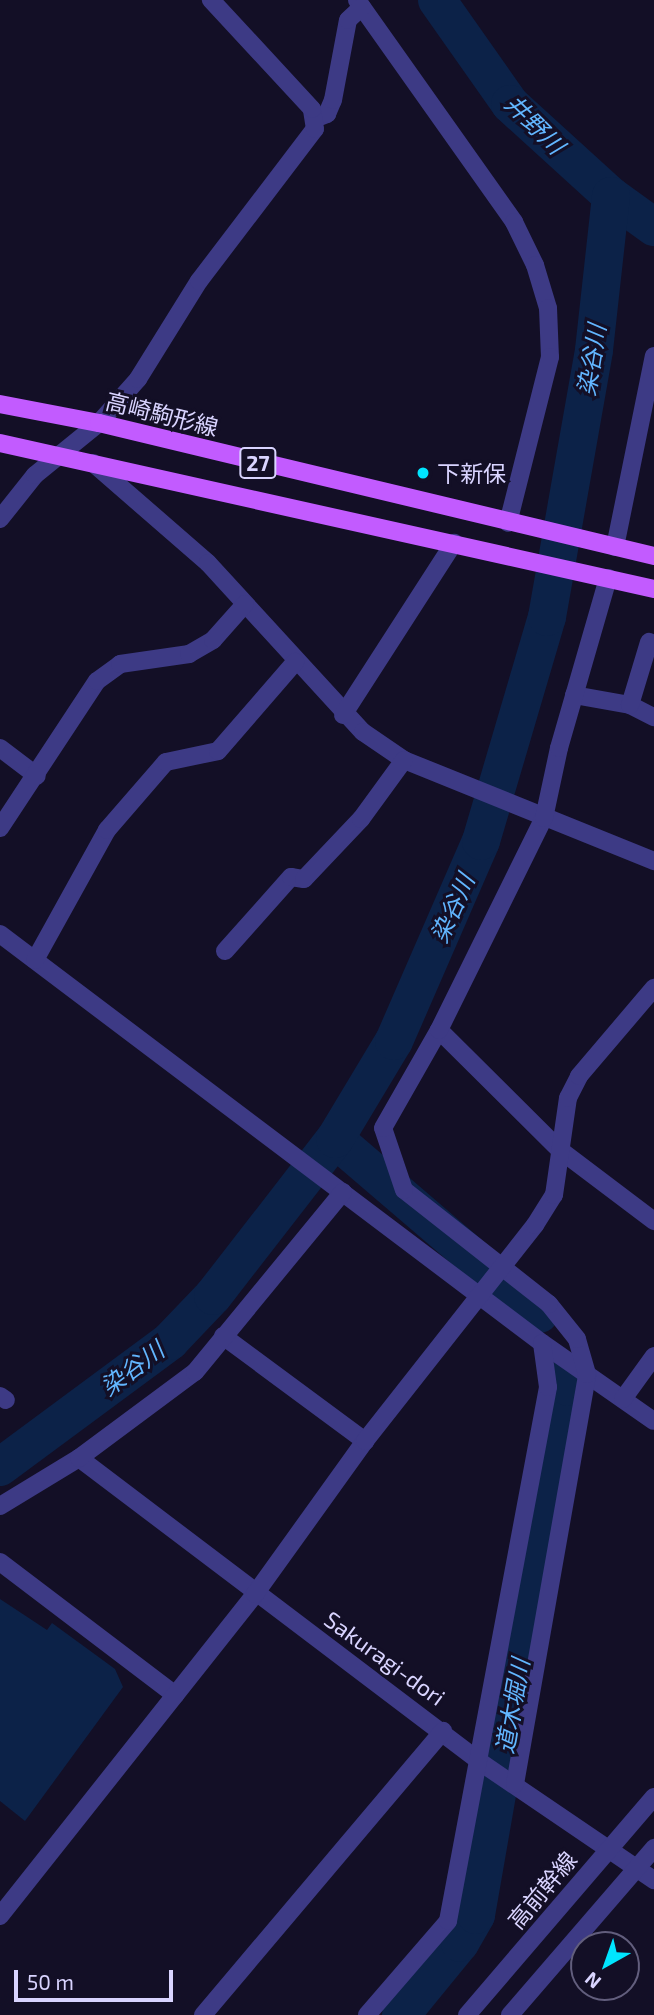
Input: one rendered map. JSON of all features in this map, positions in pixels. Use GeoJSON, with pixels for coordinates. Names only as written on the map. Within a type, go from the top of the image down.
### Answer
{"type":"FeatureCollection","features":[{"type":"Feature","properties":{"kind":"main road","name":"高崎駒形線"},"geometry":{"type":"LineString","coordinates":[[0,404],[99,423],[512,524]]}},
{"type":"Feature","properties":{"kind":"main road","name":"27"},"geometry":{"type":"LineString","coordinates":[[0,443],[654,589]]}},
{"type":"Feature","properties":{"kind":"main road","name":"27"},"geometry":{"type":"LineString","coordinates":[[512,524],[654,556]]}},
{"type":"Feature","properties":{"kind":"street"},"geometry":{"type":"LineString","coordinates":[[211,0],[317,118]]}},
{"type":"Feature","properties":{"kind":"street"},"geometry":{"type":"LineString","coordinates":[[0,519],[35,475],[62,456],[99,423],[138,379],[199,281],[310,137],[317,118],[327,114],[348,20],[360,4],[514,222],[536,265],[548,308],[550,357],[512,524]]}},
{"type":"Feature","properties":{"kind":"street"},"geometry":{"type":"LineString","coordinates":[[608,546],[654,356]]}},
{"type":"Feature","properties":{"kind":"street"},"geometry":{"type":"LineString","coordinates":[[93,463],[208,563],[343,715],[404,760],[654,860]]}},
{"type":"Feature","properties":{"kind":"street"},"geometry":{"type":"LineString","coordinates":[[343,715],[454,543]]}},
{"type":"Feature","properties":{"kind":"street"},"geometry":{"type":"LineString","coordinates":[[604,578],[540,815],[439,1030],[383,1128],[404,1190],[556,1313],[577,1339],[587,1374],[513,1783],[654,1880]]}},
{"type":"Feature","properties":{"kind":"street"},"geometry":{"type":"LineString","coordinates":[[0,828],[37,776],[97,681],[120,664],[189,653],[213,640],[244,604]]}},
{"type":"Feature","properties":{"kind":"street"},"geometry":{"type":"LineString","coordinates":[[630,705],[649,642]]}},
{"type":"Feature","properties":{"kind":"street"},"geometry":{"type":"LineString","coordinates":[[35,960],[107,830],[166,762],[218,751],[295,662]]}},
{"type":"Feature","properties":{"kind":"street"},"geometry":{"type":"LineString","coordinates":[[574,695],[630,705],[654,717]]}},
{"type":"Feature","properties":{"kind":"street"},"geometry":{"type":"LineString","coordinates":[[0,748],[37,776]]}},
{"type":"Feature","properties":{"kind":"street"},"geometry":{"type":"LineString","coordinates":[[225,951],[291,877],[304,879],[361,819],[404,760]]}},
{"type":"Feature","properties":{"kind":"street"},"geometry":{"type":"LineString","coordinates":[[0,934],[482,1292],[542,1343],[654,1421]]}},
{"type":"Feature","properties":{"kind":"street"},"geometry":{"type":"LineString","coordinates":[[0,1916],[256,1594],[365,1441],[502,1269],[554,1195],[568,1098],[579,1076],[654,988]]}},
{"type":"Feature","properties":{"kind":"street"},"geometry":{"type":"LineString","coordinates":[[439,1030],[560,1150],[654,1221]]}},
{"type":"Feature","properties":{"kind":"street"},"geometry":{"type":"LineString","coordinates":[[0,1506],[79,1458],[195,1372],[340,1189]]}},
{"type":"Feature","properties":{"kind":"street"},"geometry":{"type":"LineString","coordinates":[[223,1336],[365,1441]]}},
{"type":"Feature","properties":{"kind":"street"},"geometry":{"type":"LineString","coordinates":[[367,2015],[448,1921],[480,1762],[548,1387],[542,1343]]}},
{"type":"Feature","properties":{"kind":"street"},"geometry":{"type":"LineString","coordinates":[[623,1399],[654,1356]]}},
{"type":"Feature","properties":{"kind":"street","name":"Sakuragi-dori"},"geometry":{"type":"LineString","coordinates":[[79,1458],[256,1594],[443,1731],[480,1762],[513,1783]]}},
{"type":"Feature","properties":{"kind":"street"},"geometry":{"type":"LineString","coordinates":[[0,1562],[175,1695]]}},
{"type":"Feature","properties":{"kind":"street"},"geometry":{"type":"LineString","coordinates":[[203,2015],[443,1731]]}},
{"type":"Feature","properties":{"kind":"street","name":"高前幹線"},"geometry":{"type":"LineString","coordinates":[[467,2015],[654,1797]]}},
{"type":"Feature","properties":{"kind":"street"},"geometry":{"type":"LineString","coordinates":[[510,2015],[654,1848]]}},
{"type":"Feature","properties":{"kind":"water"},"geometry":{"type":"Polygon","coordinates":[[[0,1599],[47,1630],[52,1623],[115,1669],[123,1687],[25,1821],[0,1801],[0,1599]]]}},
{"type":"Feature","properties":{"kind":"waterway","name":"井野川"},"geometry":{"type":"LineString","coordinates":[[437,0],[510,104],[611,196],[654,227]]}},
{"type":"Feature","properties":{"kind":"waterway","name":"染谷川"},"geometry":{"type":"LineString","coordinates":[[0,1467],[170,1341],[213,1296],[335,1139],[394,1041],[481,841],[547,617],[594,350],[611,196]]}},
{"type":"Feature","properties":{"kind":"waterway","name":"道木堀川"},"geometry":{"type":"LineString","coordinates":[[335,1139],[539,1314]]}},
{"type":"Feature","properties":{"kind":"waterway","name":"道木堀川"},"geometry":{"type":"LineString","coordinates":[[401,2015],[460,1943],[476,1915],[568,1387],[565,1374]]}},
{"type":"Feature","properties":{"kind":"place","name":"下新保"},"geometry":{"type":"Point","coordinates":[423,473]}}]}
